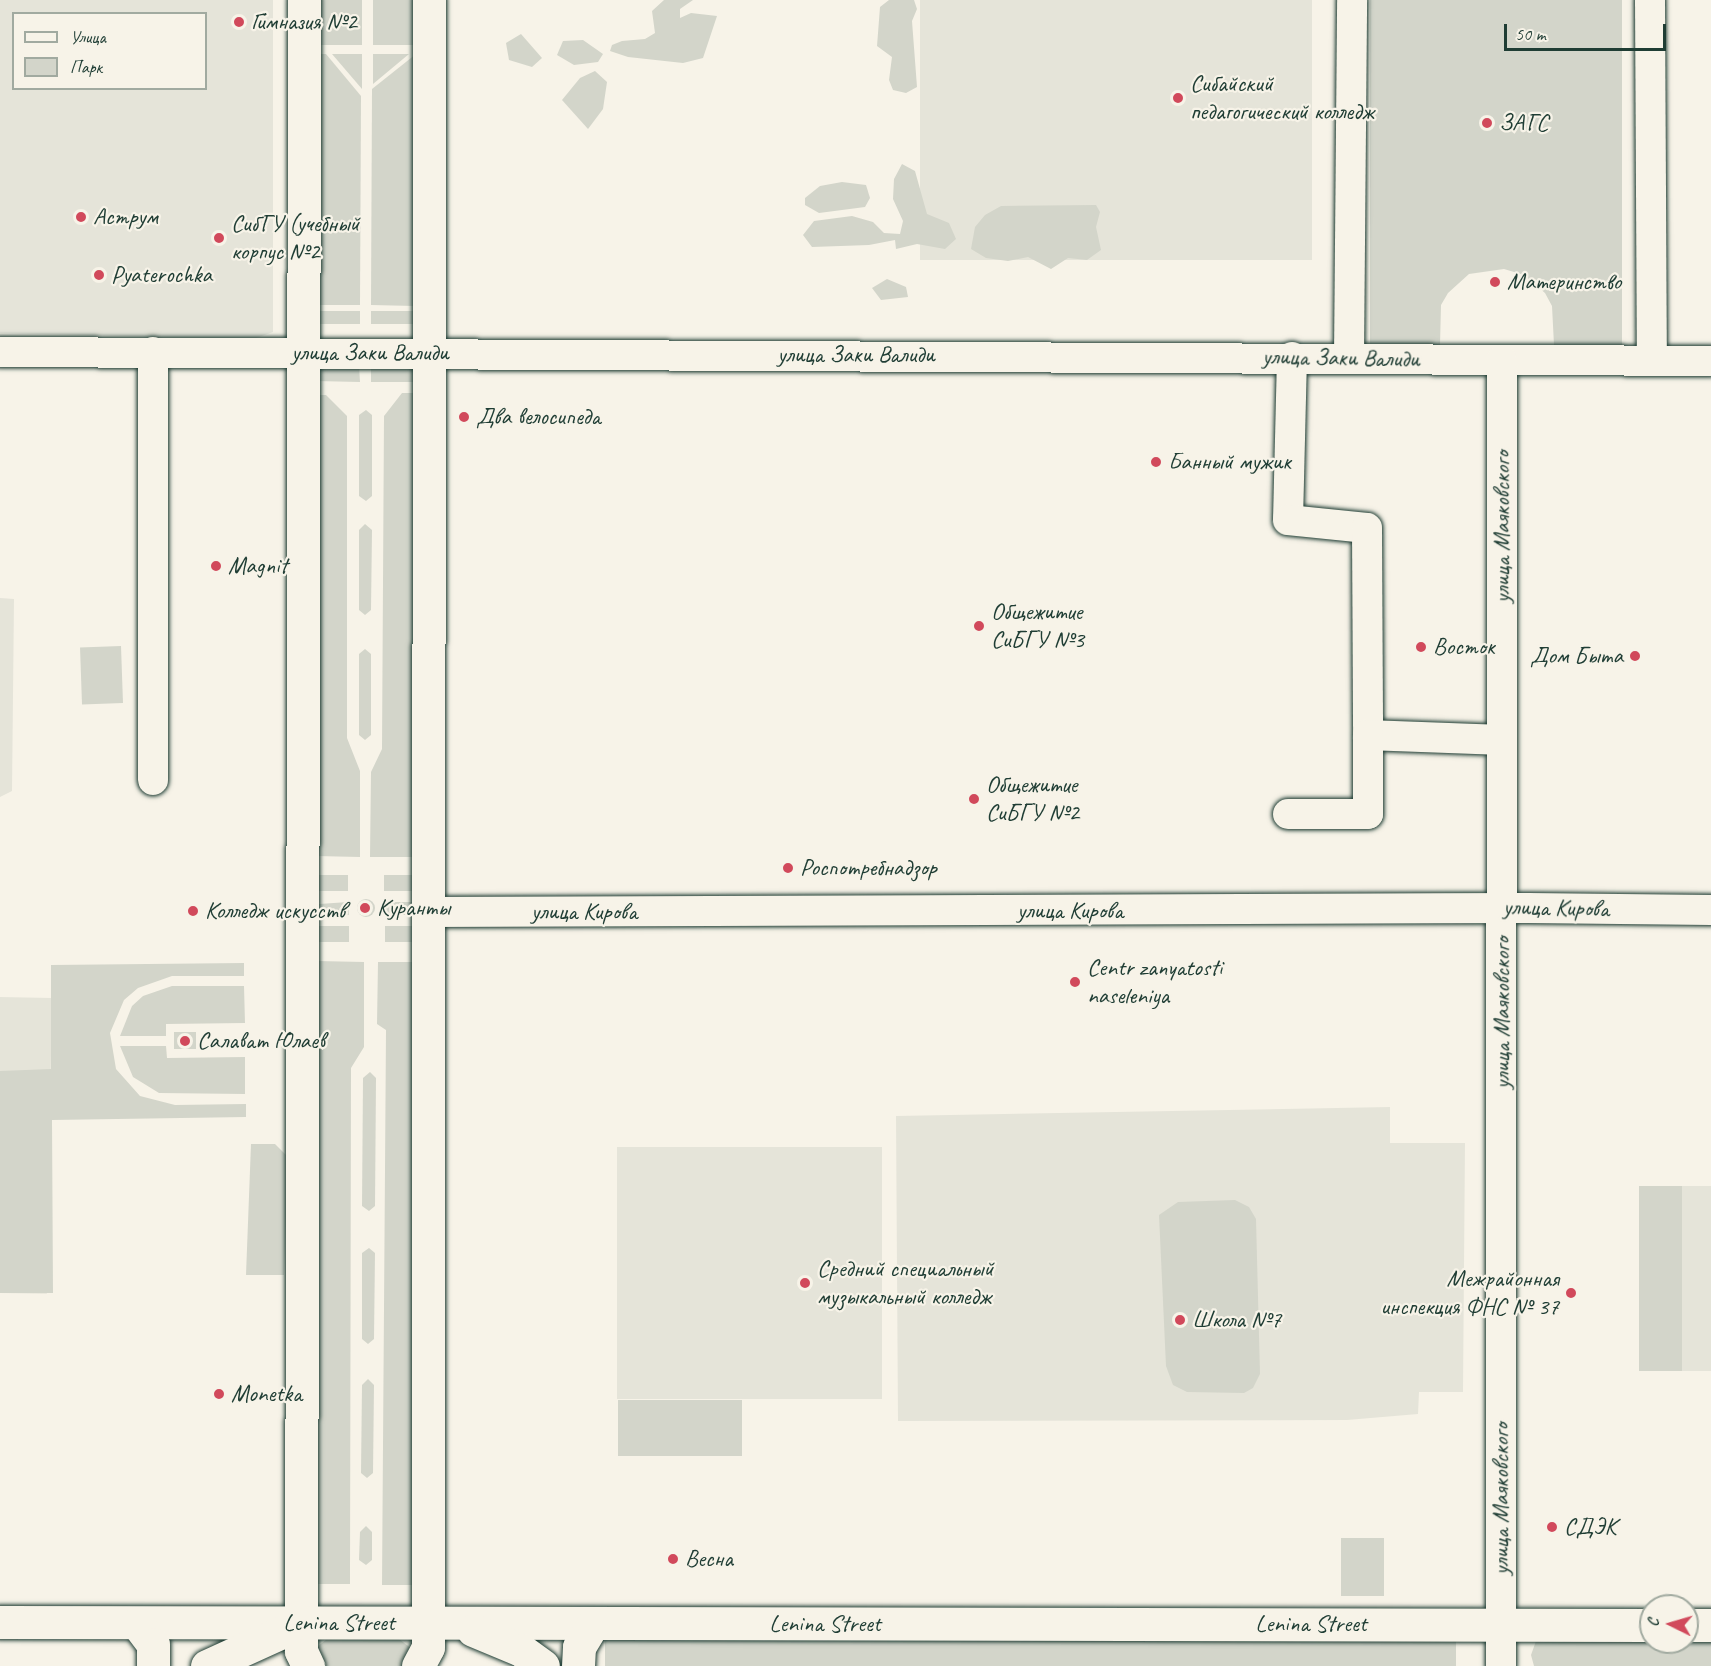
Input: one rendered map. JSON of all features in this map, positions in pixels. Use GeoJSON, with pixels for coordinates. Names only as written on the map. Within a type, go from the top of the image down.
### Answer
{"type":"FeatureCollection","features":[{"type":"Feature","properties":{"kind":"main road"},"geometry":{"type":"LineString","coordinates":[[303,0],[301,1651],[308,1666]]}},
{"type":"Feature","properties":{"kind":"main road"},"geometry":{"type":"LineString","coordinates":[[418,1666],[428,1647],[429,0]]}},
{"type":"Feature","properties":{"kind":"main road","name":"Lenina Street"},"geometry":{"type":"LineString","coordinates":[[0,1622],[1639,1625]]}},
{"type":"Feature","properties":{"kind":"main road"},"geometry":{"type":"LineString","coordinates":[[137,1623],[153,1644],[153,1666]]}},
{"type":"Feature","properties":{"kind":"main road"},"geometry":{"type":"LineString","coordinates":[[207,1666],[302,1623]]}},
{"type":"Feature","properties":{"kind":"main road"},"geometry":{"type":"LineString","coordinates":[[427,1624],[477,1630],[521,1650],[543,1666]]}},
{"type":"Feature","properties":{"kind":"main road"},"geometry":{"type":"LineString","coordinates":[[578,1666],[579,1647],[593,1624]]}},
{"type":"Feature","properties":{"kind":"street"},"geometry":{"type":"LineString","coordinates":[[1349,357],[1352,0]]}},
{"type":"Feature","properties":{"kind":"street"},"geometry":{"type":"LineString","coordinates":[[1650,0],[1652,361]]}},
{"type":"Feature","properties":{"kind":"street","name":"улица Заки Валиди"},"geometry":{"type":"LineString","coordinates":[[0,352],[1349,357],[1711,361]]}},
{"type":"Feature","properties":{"kind":"street"},"geometry":{"type":"LineString","coordinates":[[153,352],[153,780]]}},
{"type":"Feature","properties":{"kind":"street"},"geometry":{"type":"LineString","coordinates":[[1288,814],[1368,814],[1367,528],[1288,520],[1292,357]]}},
{"type":"Feature","properties":{"kind":"street","name":"улица Маяковского"},"geometry":{"type":"LineString","coordinates":[[1501,1666],[1502,360]]}},
{"type":"Feature","properties":{"kind":"street"},"geometry":{"type":"LineString","coordinates":[[1368,735],[1502,740]]}},
{"type":"Feature","properties":{"kind":"street","name":"улица Кирова"},"geometry":{"type":"LineString","coordinates":[[428,912],[1502,908],[1711,910]]}},
{"type":"Feature","properties":{"kind":"shaded area"},"geometry":{"type":"Polygon","coordinates":[[[0,0],[273,0],[273,332],[253,339],[0,333],[0,0]]]}},
{"type":"Feature","properties":{"kind":"shaded area"},"geometry":{"type":"Polygon","coordinates":[[[920,0],[1312,0],[1312,260],[920,260],[920,0]]]}},
{"type":"Feature","properties":{"kind":"shaded area"},"geometry":{"type":"Polygon","coordinates":[[[0,598],[14,599],[12,791],[0,797],[0,598]]]}},
{"type":"Feature","properties":{"kind":"shaded area"},"geometry":{"type":"Polygon","coordinates":[[[0,997],[52,998],[47,1294],[0,1293],[0,997]]]}},
{"type":"Feature","properties":{"kind":"shaded area","name":"Школа №7"},"geometry":{"type":"Polygon","coordinates":[[[1390,1107],[1390,1143],[1465,1143],[1463,1392],[1419,1392],[1418,1414],[1347,1420],[898,1421],[896,1116],[1390,1107]]]}},
{"type":"Feature","properties":{"kind":"shaded area"},"geometry":{"type":"Polygon","coordinates":[[[617,1147],[882,1147],[882,1399],[617,1399],[617,1147]]]}},
{"type":"Feature","properties":{"kind":"shaded area"},"geometry":{"type":"Polygon","coordinates":[[[1682,1186],[1711,1186],[1711,1371],[1682,1371],[1682,1186]]]}},
{"type":"Feature","properties":{"kind":"green space"},"geometry":{"type":"Polygon","coordinates":[[[317,0],[362,0],[362,45],[317,45],[317,0]]]}},
{"type":"Feature","properties":{"kind":"green space"},"geometry":{"type":"Polygon","coordinates":[[[373,0],[416,0],[416,45],[373,45],[373,0]]]}},
{"type":"Feature","properties":{"kind":"green space"},"geometry":{"type":"Polygon","coordinates":[[[664,0],[693,0],[680,9],[680,18],[691,13],[717,16],[703,58],[683,63],[628,57],[610,51],[612,45],[622,41],[645,39],[655,33],[652,11],[664,0]]]}},
{"type":"Feature","properties":{"kind":"green space"},"geometry":{"type":"Polygon","coordinates":[[[889,0],[914,0],[917,9],[912,21],[917,87],[906,93],[893,90],[889,80],[892,57],[877,46],[880,7],[889,0]]]}},
{"type":"Feature","properties":{"kind":"green space"},"geometry":{"type":"Polygon","coordinates":[[[1370,0],[1622,0],[1622,346],[1554,345],[1552,306],[1545,293],[1524,275],[1504,269],[1469,274],[1448,293],[1441,305],[1440,345],[1370,346],[1370,0]]]}},
{"type":"Feature","properties":{"kind":"green space"},"geometry":{"type":"Polygon","coordinates":[[[521,34],[542,58],[532,67],[509,60],[506,43],[521,34]]]}},
{"type":"Feature","properties":{"kind":"green space"},"geometry":{"type":"Polygon","coordinates":[[[583,40],[603,54],[598,62],[574,65],[557,55],[563,41],[583,40]]]}},
{"type":"Feature","properties":{"kind":"green space"},"geometry":{"type":"Polygon","coordinates":[[[316,54],[326,54],[361,96],[360,305],[315,305],[316,54]]]}},
{"type":"Feature","properties":{"kind":"green space"},"geometry":{"type":"Polygon","coordinates":[[[332,54],[362,54],[362,89],[332,54]]]}},
{"type":"Feature","properties":{"kind":"green space"},"geometry":{"type":"Polygon","coordinates":[[[373,54],[409,54],[373,84],[373,54]]]}},
{"type":"Feature","properties":{"kind":"green space"},"geometry":{"type":"Polygon","coordinates":[[[416,54],[415,306],[371,305],[372,89],[416,54]]]}},
{"type":"Feature","properties":{"kind":"green space"},"geometry":{"type":"Polygon","coordinates":[[[595,71],[607,82],[603,109],[588,129],[562,100],[580,78],[595,71]]]}},
{"type":"Feature","properties":{"kind":"green space"},"geometry":{"type":"Polygon","coordinates":[[[902,164],[915,171],[927,214],[949,223],[956,239],[945,249],[917,244],[896,249],[895,240],[869,245],[812,247],[803,235],[814,221],[852,216],[873,222],[884,233],[900,234],[903,221],[893,199],[894,179],[902,164]]]}},
{"type":"Feature","properties":{"kind":"green space"},"geometry":{"type":"Polygon","coordinates":[[[842,182],[866,185],[870,198],[865,207],[819,213],[805,205],[805,198],[820,186],[842,182]]]}},
{"type":"Feature","properties":{"kind":"green space"},"geometry":{"type":"Polygon","coordinates":[[[1096,205],[1100,212],[1096,227],[1101,250],[1087,260],[1068,258],[1051,269],[1028,257],[1008,261],[986,258],[971,249],[975,227],[985,215],[1001,206],[1096,205]]]}},
{"type":"Feature","properties":{"kind":"green space"},"geometry":{"type":"Polygon","coordinates":[[[887,279],[906,287],[908,297],[881,300],[872,288],[887,279]]]}},
{"type":"Feature","properties":{"kind":"green space"},"geometry":{"type":"Polygon","coordinates":[[[315,311],[360,311],[360,324],[315,324],[315,311]]]}},
{"type":"Feature","properties":{"kind":"green space"},"geometry":{"type":"Polygon","coordinates":[[[371,311],[415,311],[415,324],[371,324],[371,311]]]}},
{"type":"Feature","properties":{"kind":"green space"},"geometry":{"type":"Polygon","coordinates":[[[359,366],[360,382],[315,381],[317,368],[359,366]]]}},
{"type":"Feature","properties":{"kind":"green space"},"geometry":{"type":"Polygon","coordinates":[[[371,366],[413,369],[414,382],[371,382],[371,366]]]}},
{"type":"Feature","properties":{"kind":"green space"},"geometry":{"type":"Polygon","coordinates":[[[402,393],[414,393],[414,857],[370,857],[371,772],[382,749],[384,416],[402,393]]]}},
{"type":"Feature","properties":{"kind":"green space"},"geometry":{"type":"Polygon","coordinates":[[[315,395],[326,395],[347,416],[347,738],[360,771],[360,857],[316,856],[315,395]]]}},
{"type":"Feature","properties":{"kind":"green space"},"geometry":{"type":"Polygon","coordinates":[[[366,410],[372,415],[372,496],[366,501],[359,496],[359,415],[366,410]]]}},
{"type":"Feature","properties":{"kind":"green space"},"geometry":{"type":"Polygon","coordinates":[[[365,524],[372,530],[371,610],[365,615],[359,610],[359,530],[365,524]]]}},
{"type":"Feature","properties":{"kind":"green space"},"geometry":{"type":"Polygon","coordinates":[[[121,646],[123,703],[82,704],[80,647],[121,646]]]}},
{"type":"Feature","properties":{"kind":"green space"},"geometry":{"type":"Polygon","coordinates":[[[365,649],[371,654],[371,735],[365,740],[359,735],[359,654],[365,649]]]}},
{"type":"Feature","properties":{"kind":"green space"},"geometry":{"type":"Polygon","coordinates":[[[316,875],[348,875],[348,891],[316,891],[316,875]]]}},
{"type":"Feature","properties":{"kind":"green space"},"geometry":{"type":"Polygon","coordinates":[[[384,875],[414,875],[414,891],[384,891],[384,875]]]}},
{"type":"Feature","properties":{"kind":"green space"},"geometry":{"type":"Polygon","coordinates":[[[362,899],[370,899],[375,904],[373,915],[362,917],[357,912],[357,904],[362,899]]]}},
{"type":"Feature","properties":{"kind":"green space"},"geometry":{"type":"Polygon","coordinates":[[[348,902],[349,915],[317,917],[316,904],[348,902]]]}},
{"type":"Feature","properties":{"kind":"green space"},"geometry":{"type":"Polygon","coordinates":[[[384,902],[415,902],[415,915],[384,915],[384,902]]]}},
{"type":"Feature","properties":{"kind":"green space"},"geometry":{"type":"Polygon","coordinates":[[[317,926],[349,926],[349,942],[317,942],[317,926]]]}},
{"type":"Feature","properties":{"kind":"green space"},"geometry":{"type":"Polygon","coordinates":[[[385,926],[415,926],[415,942],[385,942],[385,926]]]}},
{"type":"Feature","properties":{"kind":"green space"},"geometry":{"type":"Polygon","coordinates":[[[317,961],[364,962],[364,1047],[351,1068],[350,1584],[316,1584],[317,961]]]}},
{"type":"Feature","properties":{"kind":"green space"},"geometry":{"type":"Polygon","coordinates":[[[378,962],[415,962],[414,1585],[382,1585],[386,1030],[377,1024],[378,962]]]}},
{"type":"Feature","properties":{"kind":"green space"},"geometry":{"type":"Polygon","coordinates":[[[244,963],[244,976],[172,976],[138,988],[124,1000],[110,1033],[116,1069],[140,1096],[175,1105],[246,1104],[246,1117],[52,1120],[53,1293],[0,1293],[0,1071],[51,1069],[51,965],[244,963]]]}},
{"type":"Feature","properties":{"kind":"green space"},"geometry":{"type":"Polygon","coordinates":[[[172,986],[244,986],[245,1023],[166,1024],[166,1036],[120,1036],[132,1006],[143,996],[172,986]]]}},
{"type":"Feature","properties":{"kind":"green space"},"geometry":{"type":"Polygon","coordinates":[[[174,1032],[196,1032],[196,1049],[174,1049],[174,1032]]]}},
{"type":"Feature","properties":{"kind":"green space"},"geometry":{"type":"Polygon","coordinates":[[[120,1046],[166,1046],[167,1058],[245,1057],[245,1094],[159,1093],[133,1077],[120,1046]]]}},
{"type":"Feature","properties":{"kind":"green space"},"geometry":{"type":"Polygon","coordinates":[[[370,1072],[376,1078],[375,1206],[369,1211],[362,1206],[363,1078],[370,1072]]]}},
{"type":"Feature","properties":{"kind":"green space"},"geometry":{"type":"Polygon","coordinates":[[[251,1144],[275,1144],[288,1157],[284,1275],[246,1275],[251,1144]]]}},
{"type":"Feature","properties":{"kind":"green space"},"geometry":{"type":"Polygon","coordinates":[[[1639,1186],[1682,1186],[1682,1371],[1639,1371],[1639,1186]]]}},
{"type":"Feature","properties":{"kind":"green space"},"geometry":{"type":"Polygon","coordinates":[[[1235,1200],[1249,1207],[1256,1219],[1260,1374],[1253,1388],[1244,1393],[1187,1392],[1173,1385],[1166,1366],[1159,1215],[1178,1202],[1235,1200]]]}},
{"type":"Feature","properties":{"kind":"green space"},"geometry":{"type":"Polygon","coordinates":[[[369,1248],[375,1253],[374,1339],[368,1344],[362,1339],[362,1253],[369,1248]]]}},
{"type":"Feature","properties":{"kind":"green space"},"geometry":{"type":"Polygon","coordinates":[[[368,1379],[374,1385],[373,1473],[367,1478],[361,1473],[362,1385],[368,1379]]]}},
{"type":"Feature","properties":{"kind":"green space"},"geometry":{"type":"Polygon","coordinates":[[[618,1400],[742,1400],[742,1456],[618,1456],[618,1400]]]}},
{"type":"Feature","properties":{"kind":"green space"},"geometry":{"type":"Polygon","coordinates":[[[366,1526],[372,1532],[372,1560],[366,1565],[359,1560],[360,1532],[366,1526]]]}},
{"type":"Feature","properties":{"kind":"green space"},"geometry":{"type":"Polygon","coordinates":[[[1341,1538],[1384,1538],[1384,1596],[1341,1596],[1341,1538]]]}},
{"type":"Feature","properties":{"kind":"green space"},"geometry":{"type":"Polygon","coordinates":[[[610,1633],[1456,1641],[1456,1666],[605,1666],[605,1641],[610,1633]]]}},
{"type":"Feature","properties":{"kind":"green space"},"geometry":{"type":"Polygon","coordinates":[[[1545,1635],[1639,1635],[1639,1654],[1699,1654],[1699,1635],[1711,1635],[1711,1666],[1534,1666],[1531,1655],[1536,1641],[1545,1635]]]}},
{"type":"Feature","properties":{"kind":"green space"},"geometry":{"type":"Polygon","coordinates":[[[399,1639],[412,1649],[407,1664],[401,1666],[324,1666],[314,1649],[326,1640],[399,1639]]]}},
{"type":"Feature","properties":{"kind":"place","name":"Гимназия №2"},"geometry":{"type":"Point","coordinates":[239,22]}},
{"type":"Feature","properties":{"kind":"place","name":"Сибайский педагогический колледж"},"geometry":{"type":"Point","coordinates":[1178,98]}},
{"type":"Feature","properties":{"kind":"place","name":"ЗАГС"},"geometry":{"type":"Point","coordinates":[1487,123]}},
{"type":"Feature","properties":{"kind":"place","name":"Аструм"},"geometry":{"type":"Point","coordinates":[81,217]}},
{"type":"Feature","properties":{"kind":"place","name":"СибГУ (учебный корпус №2"},"geometry":{"type":"Point","coordinates":[219,238]}},
{"type":"Feature","properties":{"kind":"place","name":"Pyaterochka"},"geometry":{"type":"Point","coordinates":[99,275]}},
{"type":"Feature","properties":{"kind":"place","name":"Материнство"},"geometry":{"type":"Point","coordinates":[1495,282]}},
{"type":"Feature","properties":{"kind":"place","name":"Два велосипеда"},"geometry":{"type":"Point","coordinates":[464,417]}},
{"type":"Feature","properties":{"kind":"place","name":"Банный мужик"},"geometry":{"type":"Point","coordinates":[1156,462]}},
{"type":"Feature","properties":{"kind":"place","name":"Magnit"},"geometry":{"type":"Point","coordinates":[216,566]}},
{"type":"Feature","properties":{"kind":"place","name":"Общежитие СиБГУ №3"},"geometry":{"type":"Point","coordinates":[979,626]}},
{"type":"Feature","properties":{"kind":"place","name":"Восток"},"geometry":{"type":"Point","coordinates":[1421,647]}},
{"type":"Feature","properties":{"kind":"place","name":"Дом Быта"},"geometry":{"type":"Point","coordinates":[1635,656]}},
{"type":"Feature","properties":{"kind":"place","name":"Общежитие СиБГУ №2"},"geometry":{"type":"Point","coordinates":[974,799]}},
{"type":"Feature","properties":{"kind":"place","name":"Роспотребнадзор"},"geometry":{"type":"Point","coordinates":[788,868]}},
{"type":"Feature","properties":{"kind":"place","name":"Куранты"},"geometry":{"type":"Point","coordinates":[365,908]}},
{"type":"Feature","properties":{"kind":"place","name":"Колледж искусств"},"geometry":{"type":"Point","coordinates":[193,911]}},
{"type":"Feature","properties":{"kind":"place","name":"Centr zanyatosti naseleniya"},"geometry":{"type":"Point","coordinates":[1075,982]}},
{"type":"Feature","properties":{"kind":"place","name":"Салават Юлаев"},"geometry":{"type":"Point","coordinates":[185,1041]}},
{"type":"Feature","properties":{"kind":"place","name":"Средний специальный музыкальный колледж"},"geometry":{"type":"Point","coordinates":[805,1283]}},
{"type":"Feature","properties":{"kind":"place","name":"Межрайонная инспекция ФНС № 37"},"geometry":{"type":"Point","coordinates":[1571,1293]}},
{"type":"Feature","properties":{"kind":"place","name":"Школа №7"},"geometry":{"type":"Point","coordinates":[1180,1320]}},
{"type":"Feature","properties":{"kind":"place","name":"Monetka"},"geometry":{"type":"Point","coordinates":[219,1394]}},
{"type":"Feature","properties":{"kind":"place","name":"СДЭК"},"geometry":{"type":"Point","coordinates":[1552,1527]}},
{"type":"Feature","properties":{"kind":"place","name":"Весна"},"geometry":{"type":"Point","coordinates":[673,1559]}}]}
